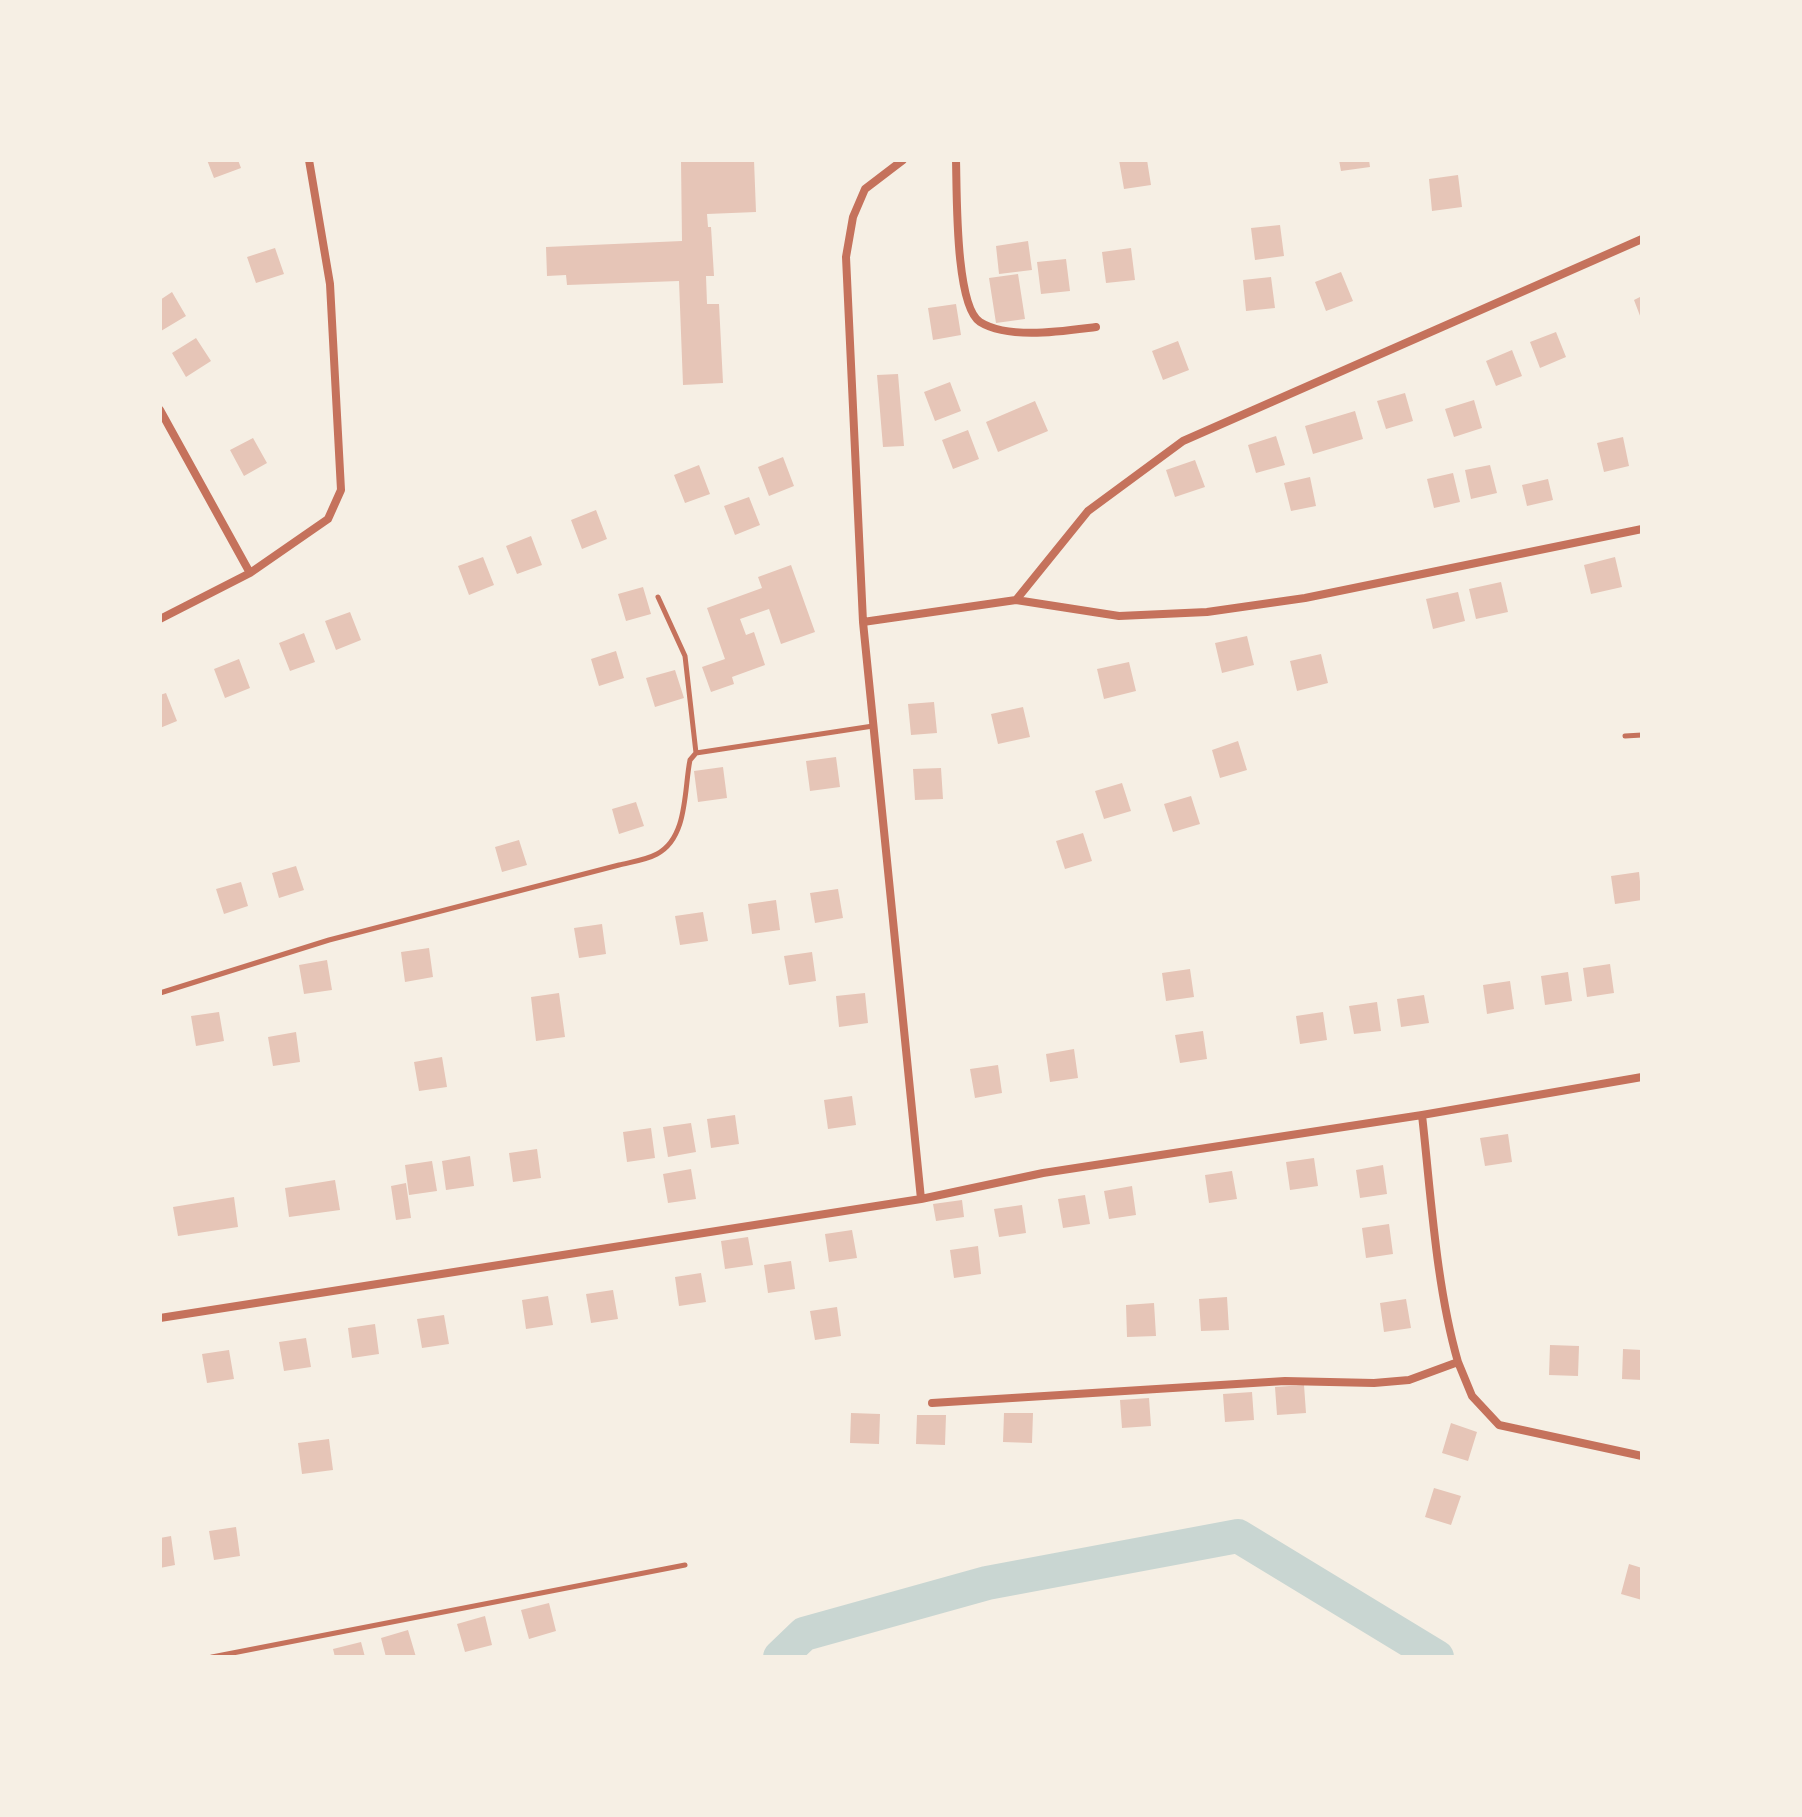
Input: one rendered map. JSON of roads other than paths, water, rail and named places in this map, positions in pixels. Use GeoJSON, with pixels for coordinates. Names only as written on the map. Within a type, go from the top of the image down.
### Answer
{"type":"FeatureCollection","features":[{"type":"Feature","properties":{"kind":"street"},"geometry":{"type":"LineString","coordinates":[[160,619],[250,573],[328,519],[341,490],[330,284],[309,160]]}},
{"type":"Feature","properties":{"kind":"street"},"geometry":{"type":"LineString","coordinates":[[903,160],[865,189],[853,217],[846,257],[863,622],[921,1199]]}},
{"type":"Feature","properties":{"kind":"street"},"geometry":{"type":"LineString","coordinates":[[956,160],[961,272],[968,303],[975,317],[983,324],[994,327],[1031,332],[1096,327]]}},
{"type":"Feature","properties":{"kind":"street"},"geometry":{"type":"LineString","coordinates":[[1016,600],[1088,511],[1183,441],[1642,239]]}},
{"type":"Feature","properties":{"kind":"street"},"geometry":{"type":"LineString","coordinates":[[160,410],[250,573]]}},
{"type":"Feature","properties":{"kind":"street"},"geometry":{"type":"LineString","coordinates":[[863,622],[1016,600],[1119,616],[1207,612],[1305,598],[1642,529]]}},
{"type":"Feature","properties":{"kind":"street"},"geometry":{"type":"LineString","coordinates":[[160,1318],[921,1199],[1043,1173],[1422,1115],[1642,1077]]}},
{"type":"Feature","properties":{"kind":"street"},"geometry":{"type":"LineString","coordinates":[[1422,1115],[1450,1335],[1472,1396],[1499,1425],[1642,1456]]}},
{"type":"Feature","properties":{"kind":"street"},"geometry":{"type":"LineString","coordinates":[[932,1403],[1285,1381],[1374,1383],[1409,1380],[1458,1362]]}},
{"type":"Feature","properties":{"kind":"lane"},"geometry":{"type":"LineString","coordinates":[[658,597],[685,656],[696,753]]}},
{"type":"Feature","properties":{"kind":"lane"},"geometry":{"type":"LineString","coordinates":[[160,993],[329,940],[431,916],[657,854],[671,844],[683,816],[690,760],[696,753],[874,726]]}},
{"type":"Feature","properties":{"kind":"lane"},"geometry":{"type":"LineString","coordinates":[[1625,736],[1642,735]]}},
{"type":"Feature","properties":{"kind":"lane"},"geometry":{"type":"LineString","coordinates":[[212,1657],[685,1565]]}},
{"type":"Feature","properties":{"kind":"waterway"},"geometry":{"type":"LineString","coordinates":[[780,1657],[804,1634],[987,1583],[1238,1536],[1437,1657]]}}]}
